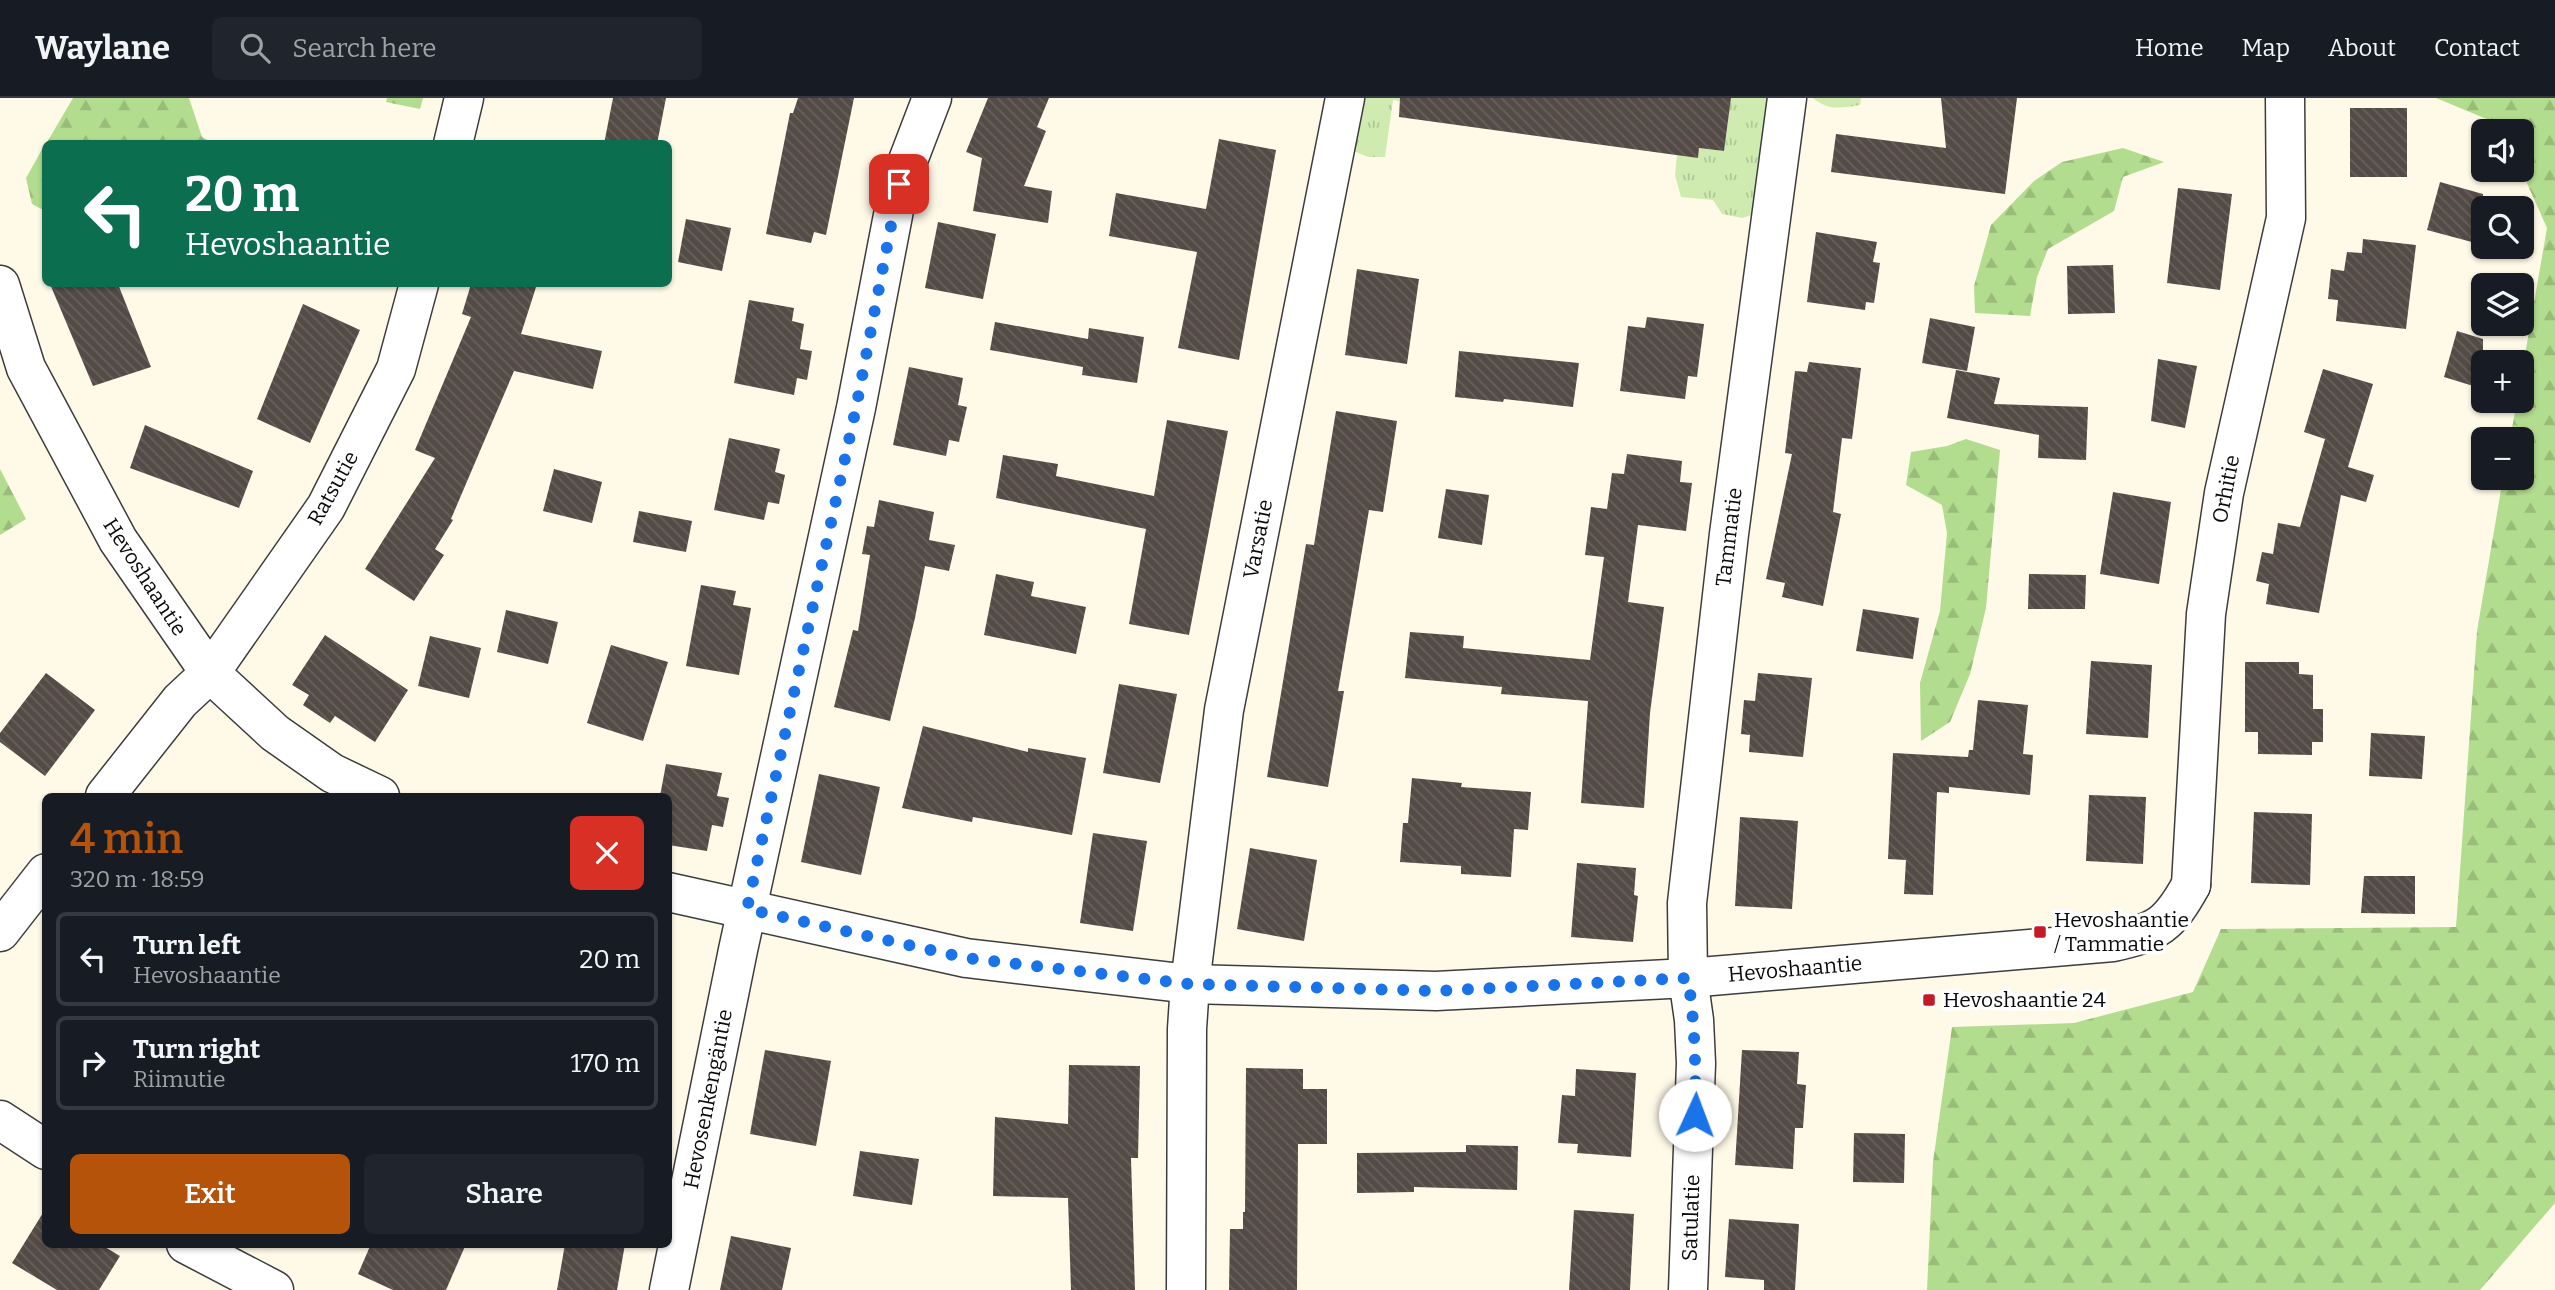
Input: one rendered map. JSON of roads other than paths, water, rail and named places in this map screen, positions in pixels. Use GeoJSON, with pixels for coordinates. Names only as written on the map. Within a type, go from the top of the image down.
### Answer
{"type":"FeatureCollection","features":[{"type":"Feature","properties":{"kind":"street"},"geometry":{"type":"LineString","coordinates":[[454,140],[464,98]]}},
{"type":"Feature","properties":{"kind":"street","name":"Hevosenkengäntie"},"geometry":{"type":"LineString","coordinates":[[669,1290],[747,909],[856,408],[899,184],[932,98]]}},
{"type":"Feature","properties":{"kind":"street","name":"Varsatie"},"geometry":{"type":"LineString","coordinates":[[1189,984],[1224,710],[1345,98]]}},
{"type":"Feature","properties":{"kind":"street","name":"Tammatie"},"geometry":{"type":"LineString","coordinates":[[1688,978],[1687,904],[1697,800],[1732,507],[1787,98]]}},
{"type":"Feature","properties":{"kind":"street","name":"Orhitie"},"geometry":{"type":"LineString","coordinates":[[2191,885],[2206,614],[2224,493],[2286,218],[2286,98]]}},
{"type":"Feature","properties":{"kind":"street","name":"Hevoshaantie"},"geometry":{"type":"LineString","coordinates":[[0,285],[26,368],[118,540],[209,673],[275,733],[332,773],[374,793]]}},
{"type":"Feature","properties":{"kind":"street","name":"Ratsutie"},"geometry":{"type":"LineString","coordinates":[[209,673],[326,507],[397,369],[418,287]]}},
{"type":"Feature","properties":{"kind":"street"},"geometry":{"type":"LineString","coordinates":[[108,793],[180,701],[209,673]]}},
{"type":"Feature","properties":{"kind":"street"},"geometry":{"type":"LineString","coordinates":[[0,932],[42,878]]}},
{"type":"Feature","properties":{"kind":"street","name":"Hevoshaantie"},"geometry":{"type":"LineString","coordinates":[[672,893],[966,958],[1189,984],[1436,991],[1688,978],[2113,942],[2137,937],[2158,927],[2175,913],[2191,885]]}},
{"type":"Feature","properties":{"kind":"street","name":"Satulatie"},"geometry":{"type":"LineString","coordinates":[[1688,978],[1696,1063],[1688,1290]]}},
{"type":"Feature","properties":{"kind":"street"},"geometry":{"type":"LineString","coordinates":[[1186,1290],[1189,984]]}},
{"type":"Feature","properties":{"kind":"street"},"geometry":{"type":"LineString","coordinates":[[0,1119],[42,1147]]}},
{"type":"Feature","properties":{"kind":"street"},"geometry":{"type":"LineString","coordinates":[[194,1248],[274,1290]]}},
{"type":"Feature","properties":{"kind":"place","name":"Hevoshaantie / Tammatie"},"geometry":{"type":"Point","coordinates":[2040,932]}},
{"type":"Feature","properties":{"kind":"place","name":"Hevoshaantie 24"},"geometry":{"type":"Point","coordinates":[1929,1000]}}]}
